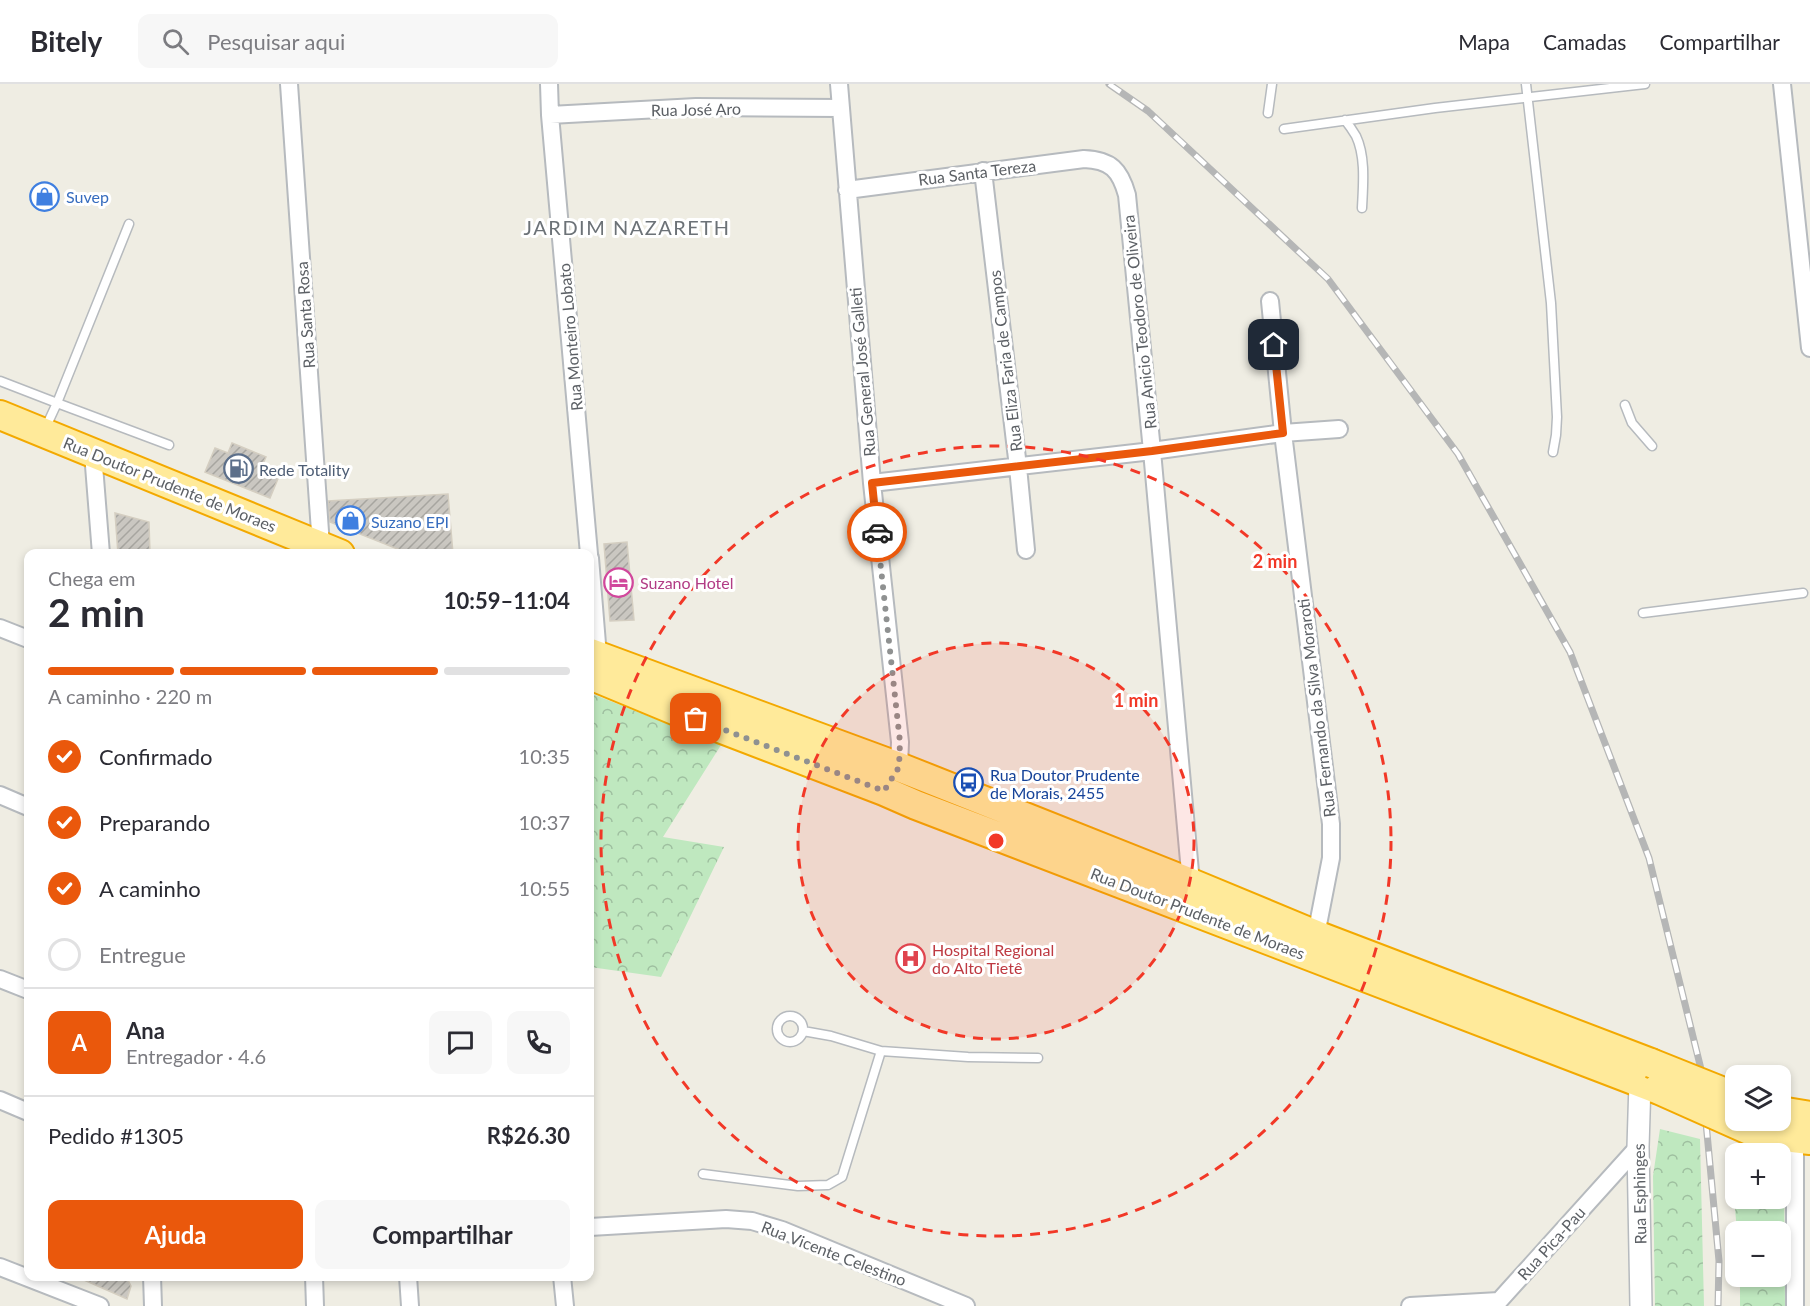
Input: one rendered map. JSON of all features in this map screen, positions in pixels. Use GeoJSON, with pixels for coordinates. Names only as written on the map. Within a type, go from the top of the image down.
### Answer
{"type":"FeatureCollection","features":[{"type":"Feature","properties":{"kind":"highway","name":"Rua Doutor Prudente de Moraes"},"geometry":{"type":"LineString","coordinates":[[0,415],[43,432],[94,464],[283,549]]}},
{"type":"Feature","properties":{"kind":"highway"},"geometry":{"type":"LineString","coordinates":[[0,428],[32,435],[43,432]]}},
{"type":"Feature","properties":{"kind":"highway","name":"Rua Doutor Prudente de Moraes"},"geometry":{"type":"LineString","coordinates":[[0,434],[94,464],[327,549]]}},
{"type":"Feature","properties":{"kind":"highway","name":"Rua Doutor Prudente de Moraes"},"geometry":{"type":"LineString","coordinates":[[594,662],[891,779],[1191,883],[1316,934],[1649,1078],[1749,1130],[1764,1134],[1802,1122]]}},
{"type":"Feature","properties":{"kind":"highway","name":"Rua Doutor Prudente de Moraes"},"geometry":{"type":"LineString","coordinates":[[891,779],[927,809],[1649,1078],[1725,1095]]}},
{"type":"Feature","properties":{"kind":"street","name":"Rua Santa Rosa"},"geometry":{"type":"LineString","coordinates":[[289,84],[330,549]]}},
{"type":"Feature","properties":{"kind":"street","name":"Rua Monteiro Lobato"},"geometry":{"type":"LineString","coordinates":[[549,84],[589,549]]}},
{"type":"Feature","properties":{"kind":"street","name":"Rua General José Galleti"},"geometry":{"type":"LineString","coordinates":[[839,84],[872,483],[900,742],[891,779]]}},
{"type":"Feature","properties":{"kind":"street"},"geometry":{"type":"LineString","coordinates":[[1782,84],[1805,240],[1810,348]]}},
{"type":"Feature","properties":{"kind":"street","name":"Rua José Aro"},"geometry":{"type":"LineString","coordinates":[[550,115],[696,107],[841,108]]}},
{"type":"Feature","properties":{"kind":"street","name":"Rua Santa Tereza"},"geometry":{"type":"LineString","coordinates":[[847,190],[1084,159],[1096,159],[1107,163]]}},
{"type":"Feature","properties":{"kind":"street","name":"Rua Anicio Teodoro de Oliveira"},"geometry":{"type":"LineString","coordinates":[[1107,163],[1123,180],[1127,195],[1191,883]]}},
{"type":"Feature","properties":{"kind":"street","name":"Rua Eliza Faria de Campos"},"geometry":{"type":"LineString","coordinates":[[983,171],[1026,550]]}},
{"type":"Feature","properties":{"kind":"street","name":"Rua Fernando da Silva Moraroti"},"geometry":{"type":"LineString","coordinates":[[1270,301],[1283,433],[1330,824],[1331,858],[1316,934]]}},
{"type":"Feature","properties":{"kind":"street"},"geometry":{"type":"LineString","coordinates":[[872,483],[1152,451],[1283,433],[1339,429]]}},
{"type":"Feature","properties":{"kind":"street"},"geometry":{"type":"LineString","coordinates":[[94,464],[101,549]]}},
{"type":"Feature","properties":{"kind":"street"},"geometry":{"type":"LineString","coordinates":[[0,628],[24,637]]}},
{"type":"Feature","properties":{"kind":"street"},"geometry":{"type":"LineString","coordinates":[[0,795],[24,805]]}},
{"type":"Feature","properties":{"kind":"street"},"geometry":{"type":"LineString","coordinates":[[0,979],[24,988]]}},
{"type":"Feature","properties":{"kind":"street","name":"Rua Esphinges"},"geometry":{"type":"LineString","coordinates":[[1641,1306],[1638,1147],[1649,1078]]}},
{"type":"Feature","properties":{"kind":"street"},"geometry":{"type":"LineString","coordinates":[[0,1100],[24,1110]]}},
{"type":"Feature","properties":{"kind":"street"},"geometry":{"type":"LineString","coordinates":[[1795,1306],[1803,1282],[1802,1122]]}},
{"type":"Feature","properties":{"kind":"street","name":"Rua Pica-Pau"},"geometry":{"type":"LineString","coordinates":[[1410,1306],[1499,1303],[1638,1147]]}},
{"type":"Feature","properties":{"kind":"street","name":"Rua Vicente Celestino"},"geometry":{"type":"LineString","coordinates":[[594,1227],[726,1219],[752,1221],[782,1230],[966,1306]]}},
{"type":"Feature","properties":{"kind":"street"},"geometry":{"type":"LineString","coordinates":[[0,1267],[24,1276]]}},
{"type":"Feature","properties":{"kind":"street"},"geometry":{"type":"LineString","coordinates":[[36,1281],[100,1306]]}},
{"type":"Feature","properties":{"kind":"street"},"geometry":{"type":"LineString","coordinates":[[152,1281],[153,1306]]}},
{"type":"Feature","properties":{"kind":"street"},"geometry":{"type":"LineString","coordinates":[[314,1281],[315,1306]]}},
{"type":"Feature","properties":{"kind":"street"},"geometry":{"type":"LineString","coordinates":[[408,1281],[410,1306]]}},
{"type":"Feature","properties":{"kind":"street"},"geometry":{"type":"LineString","coordinates":[[562,1281],[565,1306]]}},
{"type":"Feature","properties":{"kind":"lane"},"geometry":{"type":"LineString","coordinates":[[1268,113],[1272,84]]}},
{"type":"Feature","properties":{"kind":"lane"},"geometry":{"type":"LineString","coordinates":[[1526,84],[1551,303],[1557,417],[1553,452]]}},
{"type":"Feature","properties":{"kind":"lane"},"geometry":{"type":"LineString","coordinates":[[1284,129],[1646,84]]}},
{"type":"Feature","properties":{"kind":"lane"},"geometry":{"type":"LineString","coordinates":[[1345,120],[1356,138],[1361,155],[1362,208]]}},
{"type":"Feature","properties":{"kind":"lane"},"geometry":{"type":"LineString","coordinates":[[43,432],[57,403],[129,224]]}},
{"type":"Feature","properties":{"kind":"lane"},"geometry":{"type":"LineString","coordinates":[[0,381],[169,445]]}},
{"type":"Feature","properties":{"kind":"lane"},"geometry":{"type":"LineString","coordinates":[[1625,405],[1632,423],[1652,446]]}},
{"type":"Feature","properties":{"kind":"lane"},"geometry":{"type":"LineString","coordinates":[[1642,613],[1803,593]]}},
{"type":"Feature","properties":{"kind":"lane"},"geometry":{"type":"LineString","coordinates":[[803,1031],[831,1036],[881,1051],[968,1057],[1038,1058]]}},
{"type":"Feature","properties":{"kind":"lane"},"geometry":{"type":"LineString","coordinates":[[703,1174],[798,1186],[828,1185],[842,1177],[881,1051]]}},
{"type":"Feature","properties":{"kind":"green space"},"geometry":{"type":"Polygon","coordinates":[[[594,695],[721,745],[663,837],[724,847],[661,977],[594,968],[594,695]]]}},
{"type":"Feature","properties":{"kind":"green space"},"geometry":{"type":"Polygon","coordinates":[[[1660,1129],[1700,1139],[1704,1306],[1655,1306],[1653,1176],[1660,1129]]]}},
{"type":"Feature","properties":{"kind":"green space"},"geometry":{"type":"Polygon","coordinates":[[[1735,1209],[1784,1209],[1784,1221],[1736,1221],[1735,1209]]]}},
{"type":"Feature","properties":{"kind":"green space"},"geometry":{"type":"Polygon","coordinates":[[[1740,1287],[1785,1287],[1785,1306],[1740,1306],[1740,1287]]]}},
{"type":"Feature","properties":{"kind":"building","name":"Rede Totality"},"geometry":{"type":"Polygon","coordinates":[[[232,443],[266,457],[262,466],[280,474],[270,498],[205,472],[215,448],[228,453],[232,443]]]}},
{"type":"Feature","properties":{"kind":"building"},"geometry":{"type":"Polygon","coordinates":[[[448,494],[453,549],[398,549],[330,522],[328,501],[448,494]]]}},
{"type":"Feature","properties":{"kind":"building"},"geometry":{"type":"Polygon","coordinates":[[[115,513],[149,522],[150,549],[118,549],[115,513]]]}},
{"type":"Feature","properties":{"kind":"building","name":"Suzano Hotel"},"geometry":{"type":"Polygon","coordinates":[[[627,542],[634,620],[610,621],[604,544],[627,542]]]}},
{"type":"Feature","properties":{"kind":"building"},"geometry":{"type":"Polygon","coordinates":[[[86,1281],[128,1281],[131,1286],[127,1299],[86,1281]]]}},
{"type":"Feature","properties":{"kind":"railway"},"geometry":{"type":"LineString","coordinates":[[1109,84],[1148,111],[1328,279],[1458,454],[1570,652],[1649,858],[1701,1069],[1719,1261],[1718,1306]]}},
{"type":"Feature","properties":{"kind":"way so far"},"geometry":{"type":"LineString","coordinates":[[696,719],[884,791],[899,767],[900,742],[877,532]]}},
{"type":"Feature","properties":{"kind":"place","name":"Suvep"},"geometry":{"type":"Point","coordinates":[45,196]}},
{"type":"Feature","properties":{"kind":"place","name":"Rede Totality"},"geometry":{"type":"Point","coordinates":[238,469]}},
{"type":"Feature","properties":{"kind":"place","name":"Suzano EPI"},"geometry":{"type":"Point","coordinates":[350,521]}},
{"type":"Feature","properties":{"kind":"place","name":"Suzano Hotel"},"geometry":{"type":"Point","coordinates":[619,582]}},
{"type":"Feature","properties":{"kind":"place","name":"Rua Doutor Prudente de Morais, 2455"},"geometry":{"type":"Point","coordinates":[969,783]}},
{"type":"Feature","properties":{"kind":"place","name":"Hospital Regional do Alto Tietê"},"geometry":{"type":"Point","coordinates":[911,958]}},
{"type":"Feature","properties":{"kind":"district","name":"JARDIM NAZARETH"},"geometry":{"type":"Point","coordinates":[627,227]}},
{"type":"Feature","properties":{"kind":"route"},"geometry":{"type":"LineString","coordinates":[[877,532],[872,483],[1152,451],[1283,433],[1274,345]]}}]}
